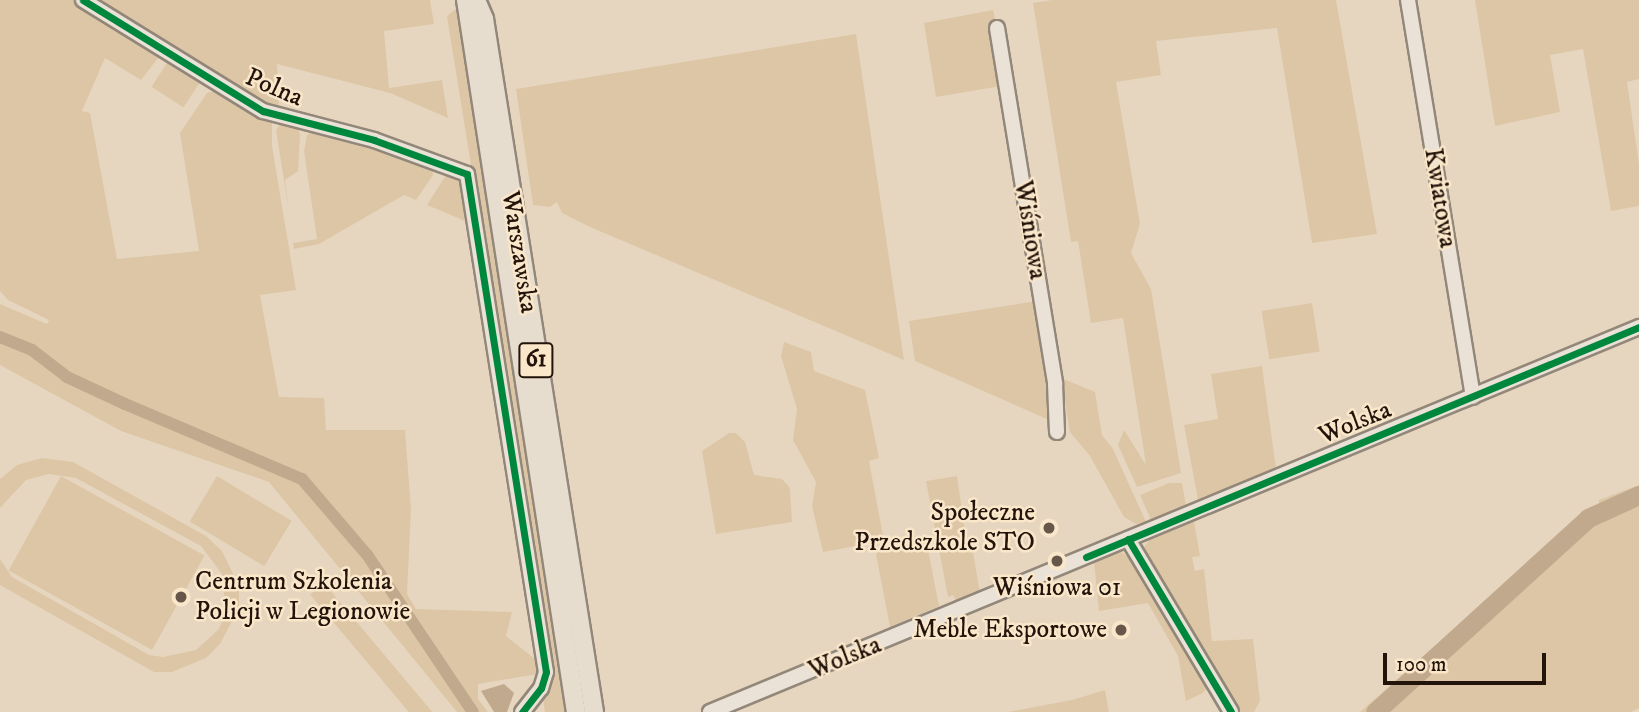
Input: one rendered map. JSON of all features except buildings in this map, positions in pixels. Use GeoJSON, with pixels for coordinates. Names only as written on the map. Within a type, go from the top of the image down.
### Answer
{"type":"FeatureCollection","features":[{"type":"Feature","properties":{"kind":"main road","name":"Warszawska"},"geometry":{"type":"LineString","coordinates":[[466,0],[576,712]]}},
{"type":"Feature","properties":{"kind":"main road","name":"Warszawska"},"geometry":{"type":"LineString","coordinates":[[476,0],[484,19],[594,712]]}},
{"type":"Feature","properties":{"kind":"street","name":"Polna"},"geometry":{"type":"LineString","coordinates":[[83,0],[263,111],[374,140],[467,174],[546,673],[541,688],[522,712]]}},
{"type":"Feature","properties":{"kind":"street","name":"Kwiatowa"},"geometry":{"type":"LineString","coordinates":[[1408,0],[1473,397]]}},
{"type":"Feature","properties":{"kind":"street","name":"Wiśniowa"},"geometry":{"type":"LineString","coordinates":[[997,28],[1055,384],[1057,432]]}},
{"type":"Feature","properties":{"kind":"street","name":"Wolska"},"geometry":{"type":"LineString","coordinates":[[710,712],[1639,327]]}},
{"type":"Feature","properties":{"kind":"street"},"geometry":{"type":"LineString","coordinates":[[1128,539],[1231,712]]}},
{"type":"Feature","properties":{"kind":"shaded area"},"geometry":{"type":"Polygon","coordinates":[[[0,0],[73,0],[157,52],[159,57],[141,80],[105,58],[82,111],[90,113],[117,259],[199,251],[180,133],[207,93],[214,91],[272,119],[272,146],[296,290],[260,295],[279,397],[324,398],[326,430],[405,430],[411,509],[407,594],[416,609],[512,612],[506,636],[535,659],[537,674],[478,684],[478,699],[488,712],[457,712],[269,482],[121,431],[0,365],[0,304],[47,324],[49,320],[8,300],[0,291],[0,0]]]}},
{"type":"Feature","properties":{"kind":"shaded area"},"geometry":{"type":"Polygon","coordinates":[[[93,0],[430,0],[434,24],[384,31],[389,88],[442,80],[448,118],[390,93],[277,64],[279,111],[93,0]]]}},
{"type":"Feature","properties":{"kind":"shaded area"},"geometry":{"type":"Polygon","coordinates":[[[1052,0],[1336,0],[1377,234],[1312,243],[1277,28],[1156,41],[1161,75],[1116,82],[1140,224],[1131,253],[1151,289],[1181,473],[1137,487],[1118,445],[1124,430],[1146,465],[1123,318],[1091,323],[1078,241],[1071,242],[1033,3],[1052,0]]]}},
{"type":"Feature","properties":{"kind":"shaded area"},"geometry":{"type":"Polygon","coordinates":[[[1475,0],[1639,0],[1639,79],[1627,82],[1639,164],[1639,206],[1611,211],[1583,49],[1550,55],[1560,112],[1495,126],[1475,0]]]}},
{"type":"Feature","properties":{"kind":"shaded area"},"geometry":{"type":"Polygon","coordinates":[[[457,8],[565,712],[545,712],[543,698],[552,684],[553,671],[447,16],[457,8]]]}},
{"type":"Feature","properties":{"kind":"shaded area"},"geometry":{"type":"Polygon","coordinates":[[[993,10],[996,23],[989,26],[1001,86],[936,97],[924,23],[993,10]]]}},
{"type":"Feature","properties":{"kind":"shaded area"},"geometry":{"type":"Polygon","coordinates":[[[856,34],[904,360],[590,227],[562,213],[557,202],[550,207],[533,205],[516,89],[856,34]]]}},
{"type":"Feature","properties":{"kind":"shaded area"},"geometry":{"type":"Polygon","coordinates":[[[169,60],[201,81],[183,108],[152,87],[169,60]]]}},
{"type":"Feature","properties":{"kind":"shaded area"},"geometry":{"type":"Polygon","coordinates":[[[282,122],[298,127],[300,135],[298,171],[285,180],[289,212],[276,130],[282,122]]]}},
{"type":"Feature","properties":{"kind":"shaded area"},"geometry":{"type":"Polygon","coordinates":[[[313,131],[368,143],[432,170],[433,175],[416,200],[404,195],[319,244],[294,249],[293,243],[317,239],[304,151],[307,135],[313,131]]]}},
{"type":"Feature","properties":{"kind":"shaded area"},"geometry":{"type":"Polygon","coordinates":[[[446,175],[461,182],[465,221],[427,205],[446,175]]]}},
{"type":"Feature","properties":{"kind":"shaded area"},"geometry":{"type":"Polygon","coordinates":[[[1037,301],[1048,372],[1047,419],[915,361],[909,321],[1037,301]]]}},
{"type":"Feature","properties":{"kind":"shaded area"},"geometry":{"type":"Polygon","coordinates":[[[1312,303],[1320,351],[1269,359],[1262,311],[1312,303]]]}},
{"type":"Feature","properties":{"kind":"shaded area"},"geometry":{"type":"Polygon","coordinates":[[[784,342],[811,352],[814,371],[865,390],[879,458],[869,461],[884,541],[823,552],[812,506],[816,482],[793,440],[797,409],[781,356],[784,342]]]}},
{"type":"Feature","properties":{"kind":"shaded area"},"geometry":{"type":"Polygon","coordinates":[[[1262,366],[1276,469],[1198,500],[1184,425],[1218,419],[1211,374],[1262,366]]]}},
{"type":"Feature","properties":{"kind":"shaded area"},"geometry":{"type":"Polygon","coordinates":[[[1061,378],[1095,392],[1102,435],[1113,449],[1146,522],[1136,524],[1124,517],[1090,456],[1070,432],[1061,378]]]}},
{"type":"Feature","properties":{"kind":"shaded area"},"geometry":{"type":"Polygon","coordinates":[[[729,433],[736,433],[745,442],[754,475],[782,479],[790,488],[792,522],[716,534],[702,451],[729,433]]]}},
{"type":"Feature","properties":{"kind":"shaded area"},"geometry":{"type":"Polygon","coordinates":[[[42,458],[73,462],[206,536],[222,551],[239,586],[239,608],[220,644],[206,658],[172,672],[154,672],[0,585],[0,559],[12,577],[149,655],[163,657],[196,650],[218,630],[226,614],[222,574],[201,546],[76,478],[49,474],[26,480],[0,508],[0,479],[17,465],[42,458]]]}},
{"type":"Feature","properties":{"kind":"shaded area"},"geometry":{"type":"Polygon","coordinates":[[[61,476],[204,556],[152,650],[9,570],[61,476]]]}},
{"type":"Feature","properties":{"kind":"shaded area"},"geometry":{"type":"Polygon","coordinates":[[[217,476],[292,521],[264,566],[190,521],[217,476]]]}},
{"type":"Feature","properties":{"kind":"shaded area"},"geometry":{"type":"Polygon","coordinates":[[[957,476],[968,553],[973,552],[980,593],[957,602],[953,595],[948,597],[926,481],[957,476]]]}},
{"type":"Feature","properties":{"kind":"shaded area"},"geometry":{"type":"Polygon","coordinates":[[[1169,483],[1182,483],[1186,506],[1151,520],[1140,495],[1169,483]]]}},
{"type":"Feature","properties":{"kind":"shaded area"},"geometry":{"type":"Polygon","coordinates":[[[1639,485],[1639,708],[1631,712],[1360,712],[1590,509],[1599,505],[1599,500],[1639,485]]]}},
{"type":"Feature","properties":{"kind":"shaded area"},"geometry":{"type":"Polygon","coordinates":[[[1194,521],[1200,556],[1192,557],[1195,571],[1204,569],[1212,641],[1253,639],[1260,701],[1254,712],[1236,712],[1142,550],[1150,539],[1194,521]]]}},
{"type":"Feature","properties":{"kind":"shaded area"},"geometry":{"type":"Polygon","coordinates":[[[919,536],[926,539],[939,606],[890,627],[876,554],[900,538],[919,536]]]}},
{"type":"Feature","properties":{"kind":"shaded area"},"geometry":{"type":"Polygon","coordinates":[[[1119,551],[1134,560],[1209,685],[1203,693],[1186,701],[1178,656],[1148,603],[1099,611],[1094,561],[1119,551]]]}},
{"type":"Feature","properties":{"kind":"shaded area"},"geometry":{"type":"Polygon","coordinates":[[[324,583],[432,712],[409,712],[310,595],[324,583]]]}},
{"type":"Feature","properties":{"kind":"shaded area"},"geometry":{"type":"Polygon","coordinates":[[[504,684],[514,693],[507,712],[494,712],[481,691],[504,684]]]}},
{"type":"Feature","properties":{"kind":"shaded area"},"geometry":{"type":"Polygon","coordinates":[[[1105,690],[1109,712],[1008,712],[1072,700],[1105,690]]]}},
{"type":"Feature","properties":{"kind":"waterway"},"geometry":{"type":"LineString","coordinates":[[0,337],[32,350],[67,377],[302,479],[368,556],[473,712]]}},
{"type":"Feature","properties":{"kind":"waterway"},"geometry":{"type":"LineString","coordinates":[[1375,712],[1588,518],[1639,495]]}},
{"type":"Feature","properties":{"kind":"cycle path"},"geometry":{"type":"LineString","coordinates":[[83,0],[263,111],[374,140],[467,174],[546,672],[541,688],[522,712]]}},
{"type":"Feature","properties":{"kind":"cycle path"},"geometry":{"type":"LineString","coordinates":[[1086,557],[1639,327]]}},
{"type":"Feature","properties":{"kind":"cycle path"},"geometry":{"type":"LineString","coordinates":[[1128,539],[1231,712]]}},
{"type":"Feature","properties":{"kind":"place","name":"Społeczne Przedszkole STO"},"geometry":{"type":"Point","coordinates":[1049,528]}},
{"type":"Feature","properties":{"kind":"place","name":"Wiśniowa 01"},"geometry":{"type":"Point","coordinates":[1057,561]}},
{"type":"Feature","properties":{"kind":"place","name":"Centrum Szkolenia Policji w Legionowie"},"geometry":{"type":"Point","coordinates":[181,597]}},
{"type":"Feature","properties":{"kind":"place","name":"Meble Eksportowe"},"geometry":{"type":"Point","coordinates":[1121,630]}}]}
